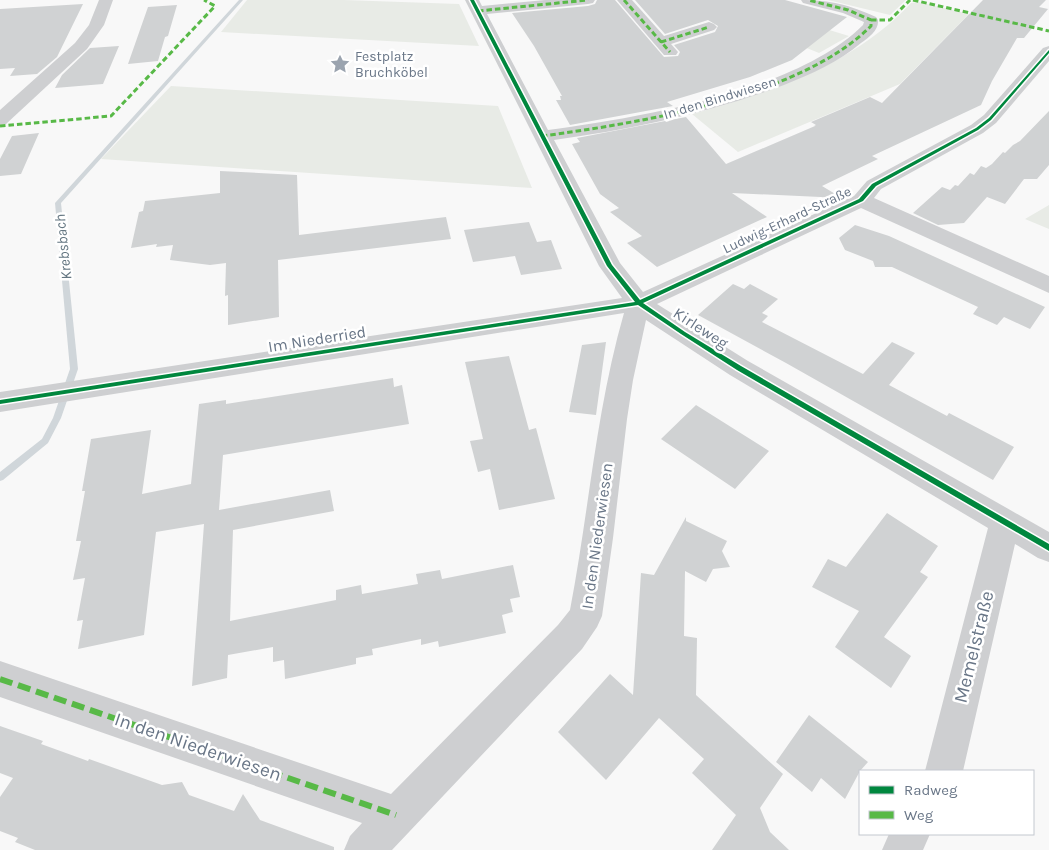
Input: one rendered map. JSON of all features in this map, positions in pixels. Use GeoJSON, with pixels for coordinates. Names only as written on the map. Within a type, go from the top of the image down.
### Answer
{"type":"FeatureCollection","features":[{"type":"Feature","properties":{"kind":"street"},"geometry":{"type":"LineString","coordinates":[[0,120],[81,46],[96,25],[106,0]]}},
{"type":"Feature","properties":{"kind":"street"},"geometry":{"type":"LineString","coordinates":[[475,5],[588,0]]}},
{"type":"Feature","properties":{"kind":"street"},"geometry":{"type":"LineString","coordinates":[[624,0],[665,47],[709,27]]}},
{"type":"Feature","properties":{"kind":"street","name":"In den Bindwiesen"},"geometry":{"type":"LineString","coordinates":[[542,136],[646,120],[744,94],[821,62],[859,40],[871,26],[871,20],[860,14],[808,0]]}},
{"type":"Feature","properties":{"kind":"street","name":"Kirleweg"},"geometry":{"type":"LineString","coordinates":[[475,5],[610,266],[639,303],[739,368],[1049,548]]}},
{"type":"Feature","properties":{"kind":"street","name":"Ludwig-Erhard-Straße"},"geometry":{"type":"LineString","coordinates":[[639,303],[861,200],[874,185],[977,129],[990,119],[1049,51]]}},
{"type":"Feature","properties":{"kind":"street"},"geometry":{"type":"LineString","coordinates":[[861,200],[1049,285]]}},
{"type":"Feature","properties":{"kind":"street","name":"Im Niederried"},"geometry":{"type":"LineString","coordinates":[[0,402],[639,303]]}},
{"type":"Feature","properties":{"kind":"street","name":"In den Niederwiesen"},"geometry":{"type":"LineString","coordinates":[[364,850],[570,637],[585,616],[614,420],[630,334],[639,303]]}},
{"type":"Feature","properties":{"kind":"street","name":"Memelstraße"},"geometry":{"type":"LineString","coordinates":[[944,770],[1005,522]]}},
{"type":"Feature","properties":{"kind":"street","name":"In den Niederwiesen"},"geometry":{"type":"LineString","coordinates":[[0,679],[396,815]]}},
{"type":"Feature","properties":{"kind":"street"},"geometry":{"type":"LineString","coordinates":[[902,850],[910,835]]}},
{"type":"Feature","properties":{"kind":"shaded area"},"geometry":{"type":"Polygon","coordinates":[[[247,0],[344,0],[459,4],[479,46],[221,32],[247,0]]]}},
{"type":"Feature","properties":{"kind":"shaded area"},"geometry":{"type":"Polygon","coordinates":[[[828,0],[906,0],[890,15],[828,0]]]}},
{"type":"Feature","properties":{"kind":"shaded area"},"geometry":{"type":"Polygon","coordinates":[[[919,2],[969,14],[900,84],[738,152],[692,114],[752,96],[810,74],[864,43],[888,25],[911,3],[919,2]]]}},
{"type":"Feature","properties":{"kind":"shaded area"},"geometry":{"type":"Polygon","coordinates":[[[803,22],[849,36],[819,53],[777,36],[803,22]]]}},
{"type":"Feature","properties":{"kind":"shaded area"},"geometry":{"type":"Polygon","coordinates":[[[171,86],[498,106],[532,188],[101,159],[171,86]]]}},
{"type":"Feature","properties":{"kind":"shaded area"},"geometry":{"type":"Polygon","coordinates":[[[1049,205],[1049,229],[1025,219],[1049,205]]]}},
{"type":"Feature","properties":{"kind":"building"},"geometry":{"type":"Polygon","coordinates":[[[597,0],[615,0],[664,57],[678,56],[680,52],[674,45],[715,32],[718,26],[708,20],[665,34],[635,0],[785,0],[847,17],[792,60],[750,77],[667,102],[673,106],[570,125],[556,100],[561,100],[560,96],[562,96],[534,46],[512,13],[588,6],[595,4],[597,0]]]}},
{"type":"Feature","properties":{"kind":"building"},"geometry":{"type":"Polygon","coordinates":[[[983,0],[1046,0],[1039,7],[1048,9],[1024,38],[1017,38],[992,81],[981,105],[872,156],[878,159],[822,186],[842,198],[732,193],[767,217],[657,267],[627,243],[642,236],[610,212],[619,208],[600,194],[572,144],[580,142],[577,138],[686,117],[726,164],[815,126],[811,122],[870,97],[882,103],[983,0]]]}},
{"type":"Feature","properties":{"kind":"building"},"geometry":{"type":"Polygon","coordinates":[[[83,4],[57,57],[37,74],[10,76],[15,68],[0,69],[0,9],[83,4]]]}},
{"type":"Feature","properties":{"kind":"building"},"geometry":{"type":"Polygon","coordinates":[[[177,5],[158,61],[128,64],[148,7],[177,5]]]}},
{"type":"Feature","properties":{"kind":"building"},"geometry":{"type":"Polygon","coordinates":[[[119,46],[103,84],[55,88],[62,75],[90,48],[119,46]]]}},
{"type":"Feature","properties":{"kind":"building"},"geometry":{"type":"Polygon","coordinates":[[[1049,111],[1049,165],[1037,179],[1024,179],[1005,204],[987,197],[964,223],[938,225],[913,213],[942,187],[950,190],[955,185],[958,186],[970,173],[974,175],[981,166],[986,168],[992,164],[1003,152],[1005,153],[1020,141],[1049,111]]]}},
{"type":"Feature","properties":{"kind":"building"},"geometry":{"type":"Polygon","coordinates":[[[39,133],[21,174],[0,176],[0,159],[12,136],[39,133]]]}},
{"type":"Feature","properties":{"kind":"building"},"geometry":{"type":"Polygon","coordinates":[[[220,171],[297,175],[299,235],[446,217],[451,239],[278,260],[279,317],[228,325],[228,295],[225,296],[226,263],[210,265],[170,260],[173,245],[156,247],[157,244],[131,248],[139,212],[143,211],[145,201],[220,193],[220,171]]]}},
{"type":"Feature","properties":{"kind":"building"},"geometry":{"type":"Polygon","coordinates":[[[529,222],[537,242],[551,240],[562,269],[521,275],[515,256],[473,262],[464,230],[529,222]]]}},
{"type":"Feature","properties":{"kind":"building"},"geometry":{"type":"Polygon","coordinates":[[[855,225],[889,236],[1045,307],[1030,329],[1004,317],[997,325],[973,314],[978,307],[892,267],[875,267],[873,261],[845,250],[839,238],[855,225]]]}},
{"type":"Feature","properties":{"kind":"building"},"geometry":{"type":"Polygon","coordinates":[[[733,284],[744,289],[750,284],[778,299],[762,313],[768,316],[762,322],[863,374],[892,342],[915,353],[889,385],[947,416],[949,413],[1014,447],[993,480],[698,315],[733,284]]]}},
{"type":"Feature","properties":{"kind":"building"},"geometry":{"type":"Polygon","coordinates":[[[606,342],[596,415],[569,412],[582,345],[606,342]]]}},
{"type":"Feature","properties":{"kind":"building"},"geometry":{"type":"Polygon","coordinates":[[[509,356],[529,430],[536,428],[555,499],[499,510],[490,469],[478,472],[470,441],[483,439],[465,362],[509,356]]]}},
{"type":"Feature","properties":{"kind":"building"},"geometry":{"type":"Polygon","coordinates":[[[393,378],[394,387],[402,385],[409,424],[223,455],[219,510],[330,490],[334,511],[233,530],[230,621],[336,600],[336,590],[361,585],[362,594],[418,584],[416,574],[440,570],[442,579],[513,565],[520,597],[510,599],[513,612],[502,615],[506,633],[439,647],[438,641],[421,645],[421,639],[372,649],[373,655],[356,658],[356,664],[285,679],[284,660],[273,662],[273,647],[228,655],[227,678],[192,686],[204,524],[156,532],[144,635],[78,649],[83,620],[77,621],[85,578],[73,580],[81,541],[76,541],[85,491],[82,491],[91,439],[151,430],[142,494],[191,484],[199,404],[226,400],[226,404],[393,378]]]}},
{"type":"Feature","properties":{"kind":"building"},"geometry":{"type":"Polygon","coordinates":[[[696,405],[769,451],[735,489],[661,439],[696,405]]]}},
{"type":"Feature","properties":{"kind":"building"},"geometry":{"type":"Polygon","coordinates":[[[887,513],[938,546],[920,572],[928,577],[884,637],[911,656],[891,688],[835,647],[859,611],[812,587],[828,559],[846,567],[887,513]]]}},
{"type":"Feature","properties":{"kind":"building"},"geometry":{"type":"Polygon","coordinates":[[[686,517],[686,521],[727,541],[722,551],[730,567],[713,569],[706,582],[685,571],[684,636],[697,638],[696,695],[783,774],[760,808],[770,832],[789,850],[712,850],[736,815],[692,773],[704,759],[659,718],[606,780],[558,732],[610,674],[633,695],[641,573],[654,575],[686,517]]]}},
{"type":"Feature","properties":{"kind":"building"},"geometry":{"type":"Polygon","coordinates":[[[809,715],[868,762],[859,770],[845,799],[821,778],[812,792],[776,762],[809,715]]]}},
{"type":"Feature","properties":{"kind":"building"},"geometry":{"type":"Polygon","coordinates":[[[0,726],[43,741],[41,744],[162,785],[182,782],[189,795],[234,811],[243,794],[260,820],[334,847],[334,850],[35,850],[15,842],[18,838],[0,831],[0,797],[13,778],[0,773],[0,726]]]}},
{"type":"Feature","properties":{"kind":"waterway","name":"Krebsbach"},"geometry":{"type":"LineString","coordinates":[[0,477],[45,441],[57,418],[74,369],[58,203],[241,0]]}},
{"type":"Feature","properties":{"kind":"marked path"},"geometry":{"type":"LineString","coordinates":[[0,126],[111,116],[215,6],[204,0]]}},
{"type":"Feature","properties":{"kind":"marked path"},"geometry":{"type":"LineString","coordinates":[[478,11],[588,0]]}},
{"type":"Feature","properties":{"kind":"marked path"},"geometry":{"type":"LineString","coordinates":[[624,0],[670,52]]}},
{"type":"Feature","properties":{"kind":"marked path"},"geometry":{"type":"LineString","coordinates":[[542,136],[637,121],[699,107],[761,88],[834,56],[871,26],[871,20],[848,10],[808,0]]}},
{"type":"Feature","properties":{"kind":"marked path"},"geometry":{"type":"LineString","coordinates":[[871,20],[890,20],[910,0]]}},
{"type":"Feature","properties":{"kind":"marked path"},"geometry":{"type":"LineString","coordinates":[[913,0],[1049,31]]}},
{"type":"Feature","properties":{"kind":"marked path"},"geometry":{"type":"LineString","coordinates":[[661,42],[709,27]]}},
{"type":"Feature","properties":{"kind":"marked path"},"geometry":{"type":"LineString","coordinates":[[0,679],[396,815]]}},
{"type":"Feature","properties":{"kind":"cycle path"},"geometry":{"type":"LineString","coordinates":[[472,0],[610,266],[639,303],[739,368],[1049,548]]}},
{"type":"Feature","properties":{"kind":"cycle path"},"geometry":{"type":"LineString","coordinates":[[0,402],[639,303],[861,200],[874,185],[977,129],[990,119],[1049,51]]}},
{"type":"Feature","properties":{"kind":"place","name":"Festplatz Bruchköbel"},"geometry":{"type":"Point","coordinates":[340,64]}}]}
